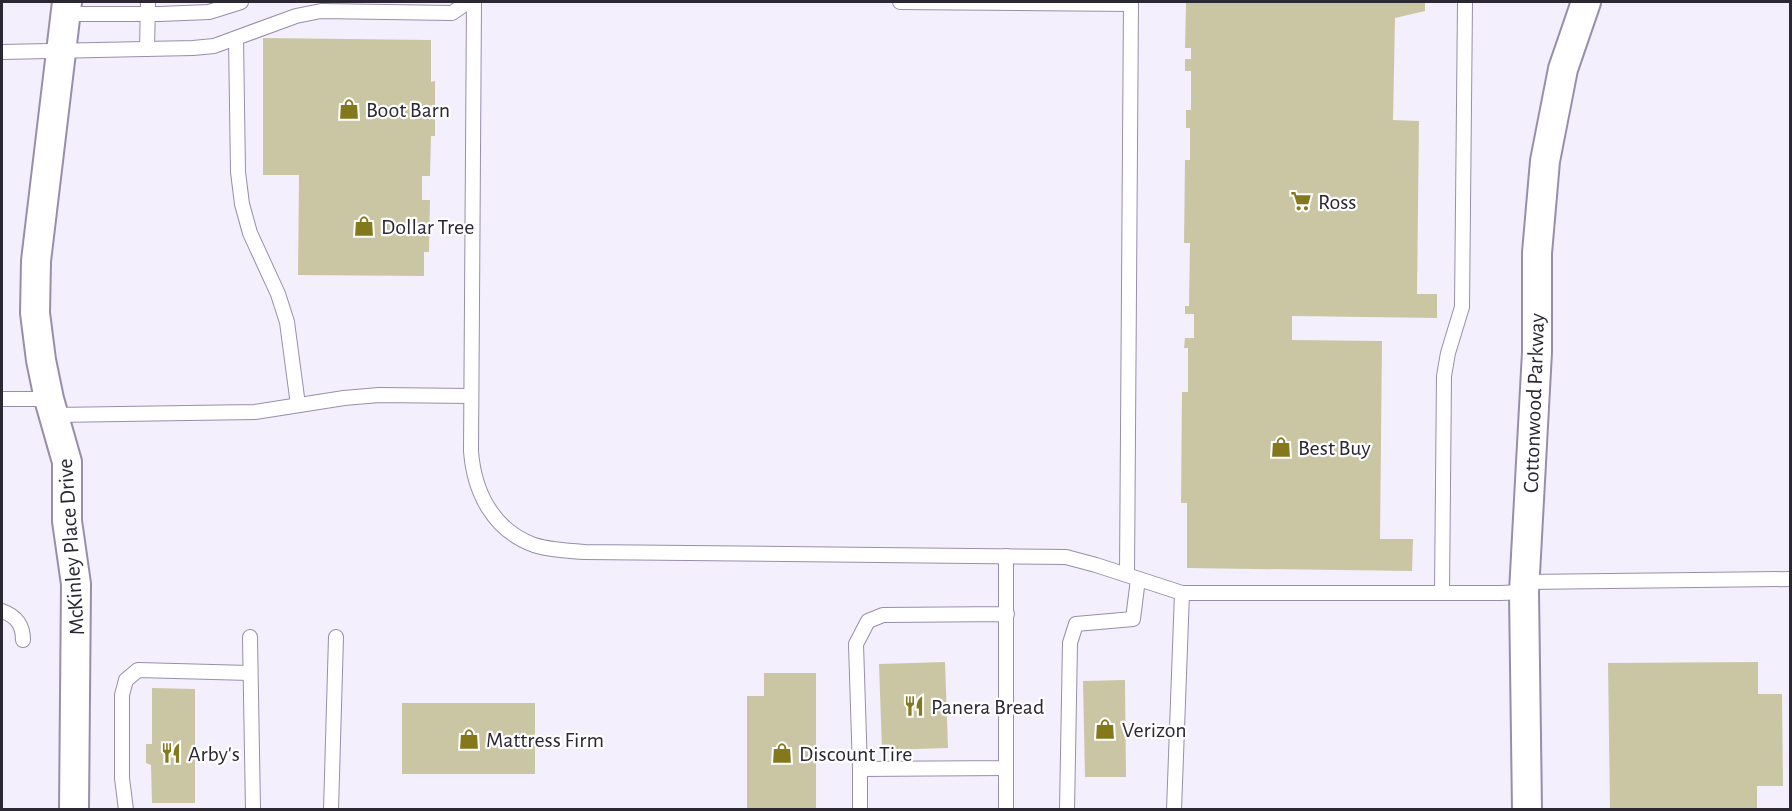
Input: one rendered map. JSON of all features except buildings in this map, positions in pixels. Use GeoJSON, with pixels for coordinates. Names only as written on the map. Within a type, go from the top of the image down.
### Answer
{"type":"FeatureCollection","features":[{"type":"Feature","properties":{"kind":"street","name":"Cottonwood Parkway"},"geometry":{"type":"LineString","coordinates":[[1527,810],[1525,586],[1537,352],[1537,253],[1545,161],[1563,69],[1586,2]]}},
{"type":"Feature","properties":{"kind":"street","name":"McKinley Place Drive"},"geometry":{"type":"LineString","coordinates":[[66,8],[36,261],[35,313],[41,360],[51,407],[67,462],[67,521],[76,584],[74,810]]}},
{"type":"Feature","properties":{"kind":"lane"},"geometry":{"type":"LineString","coordinates":[[66,8],[148,8],[209,12],[241,2]]}},
{"type":"Feature","properties":{"kind":"lane"},"geometry":{"type":"LineString","coordinates":[[2,52],[214,46],[296,16],[321,11],[452,13],[468,2]]}},
{"type":"Feature","properties":{"kind":"lane"},"geometry":{"type":"LineString","coordinates":[[474,2],[472,467],[483,501],[497,521],[513,534],[533,544],[555,550],[585,552],[1066,557],[1182,593],[1442,593],[1525,586],[1791,579]]}},
{"type":"Feature","properties":{"kind":"lane"},"geometry":{"type":"LineString","coordinates":[[900,2],[1131,2],[1133,619],[1076,624],[1070,643],[1067,810]]}},
{"type":"Feature","properties":{"kind":"lane"},"geometry":{"type":"LineString","coordinates":[[1442,593],[1444,376],[1448,353],[1462,307],[1465,2]]}},
{"type":"Feature","properties":{"kind":"lane"},"geometry":{"type":"LineString","coordinates":[[147,49],[148,8]]}},
{"type":"Feature","properties":{"kind":"lane"},"geometry":{"type":"LineString","coordinates":[[236,39],[238,172],[242,204],[250,233],[278,294],[287,322],[298,405]]}},
{"type":"Feature","properties":{"kind":"lane"},"geometry":{"type":"LineString","coordinates":[[2,399],[51,407],[255,412],[379,395],[471,396]]}},
{"type":"Feature","properties":{"kind":"lane"},"geometry":{"type":"LineString","coordinates":[[1006,556],[1006,810]]}},
{"type":"Feature","properties":{"kind":"lane"},"geometry":{"type":"LineString","coordinates":[[1174,810],[1182,593]]}},
{"type":"Feature","properties":{"kind":"lane"},"geometry":{"type":"LineString","coordinates":[[2,610],[19,621],[23,630],[23,640]]}},
{"type":"Feature","properties":{"kind":"lane"},"geometry":{"type":"LineString","coordinates":[[860,810],[856,644],[868,621],[883,615],[1007,614]]}},
{"type":"Feature","properties":{"kind":"lane"},"geometry":{"type":"LineString","coordinates":[[250,637],[254,810]]}},
{"type":"Feature","properties":{"kind":"lane"},"geometry":{"type":"LineString","coordinates":[[331,810],[336,637]]}},
{"type":"Feature","properties":{"kind":"lane"},"geometry":{"type":"LineString","coordinates":[[126,810],[121,747],[122,695],[126,680],[138,670],[250,673]]}},
{"type":"Feature","properties":{"kind":"lane"},"geometry":{"type":"LineString","coordinates":[[860,769],[1006,768]]}},
{"type":"Feature","properties":{"kind":"place","name":"Boot Barn"},"geometry":{"type":"Point","coordinates":[349,109]}},
{"type":"Feature","properties":{"kind":"place","name":"Ross"},"geometry":{"type":"Point","coordinates":[1301,201]}},
{"type":"Feature","properties":{"kind":"place","name":"Dollar Tree"},"geometry":{"type":"Point","coordinates":[364,226]}},
{"type":"Feature","properties":{"kind":"place","name":"Best Buy"},"geometry":{"type":"Point","coordinates":[1281,447]}},
{"type":"Feature","properties":{"kind":"place","name":"Panera Bread"},"geometry":{"type":"Point","coordinates":[914,706]}},
{"type":"Feature","properties":{"kind":"place","name":"Verizon"},"geometry":{"type":"Point","coordinates":[1105,729]}},
{"type":"Feature","properties":{"kind":"place","name":"Mattress Firm"},"geometry":{"type":"Point","coordinates":[469,739]}},
{"type":"Feature","properties":{"kind":"place","name":"Arby's"},"geometry":{"type":"Point","coordinates":[171,753]}},
{"type":"Feature","properties":{"kind":"place","name":"Discount Tire"},"geometry":{"type":"Point","coordinates":[782,753]}}]}
